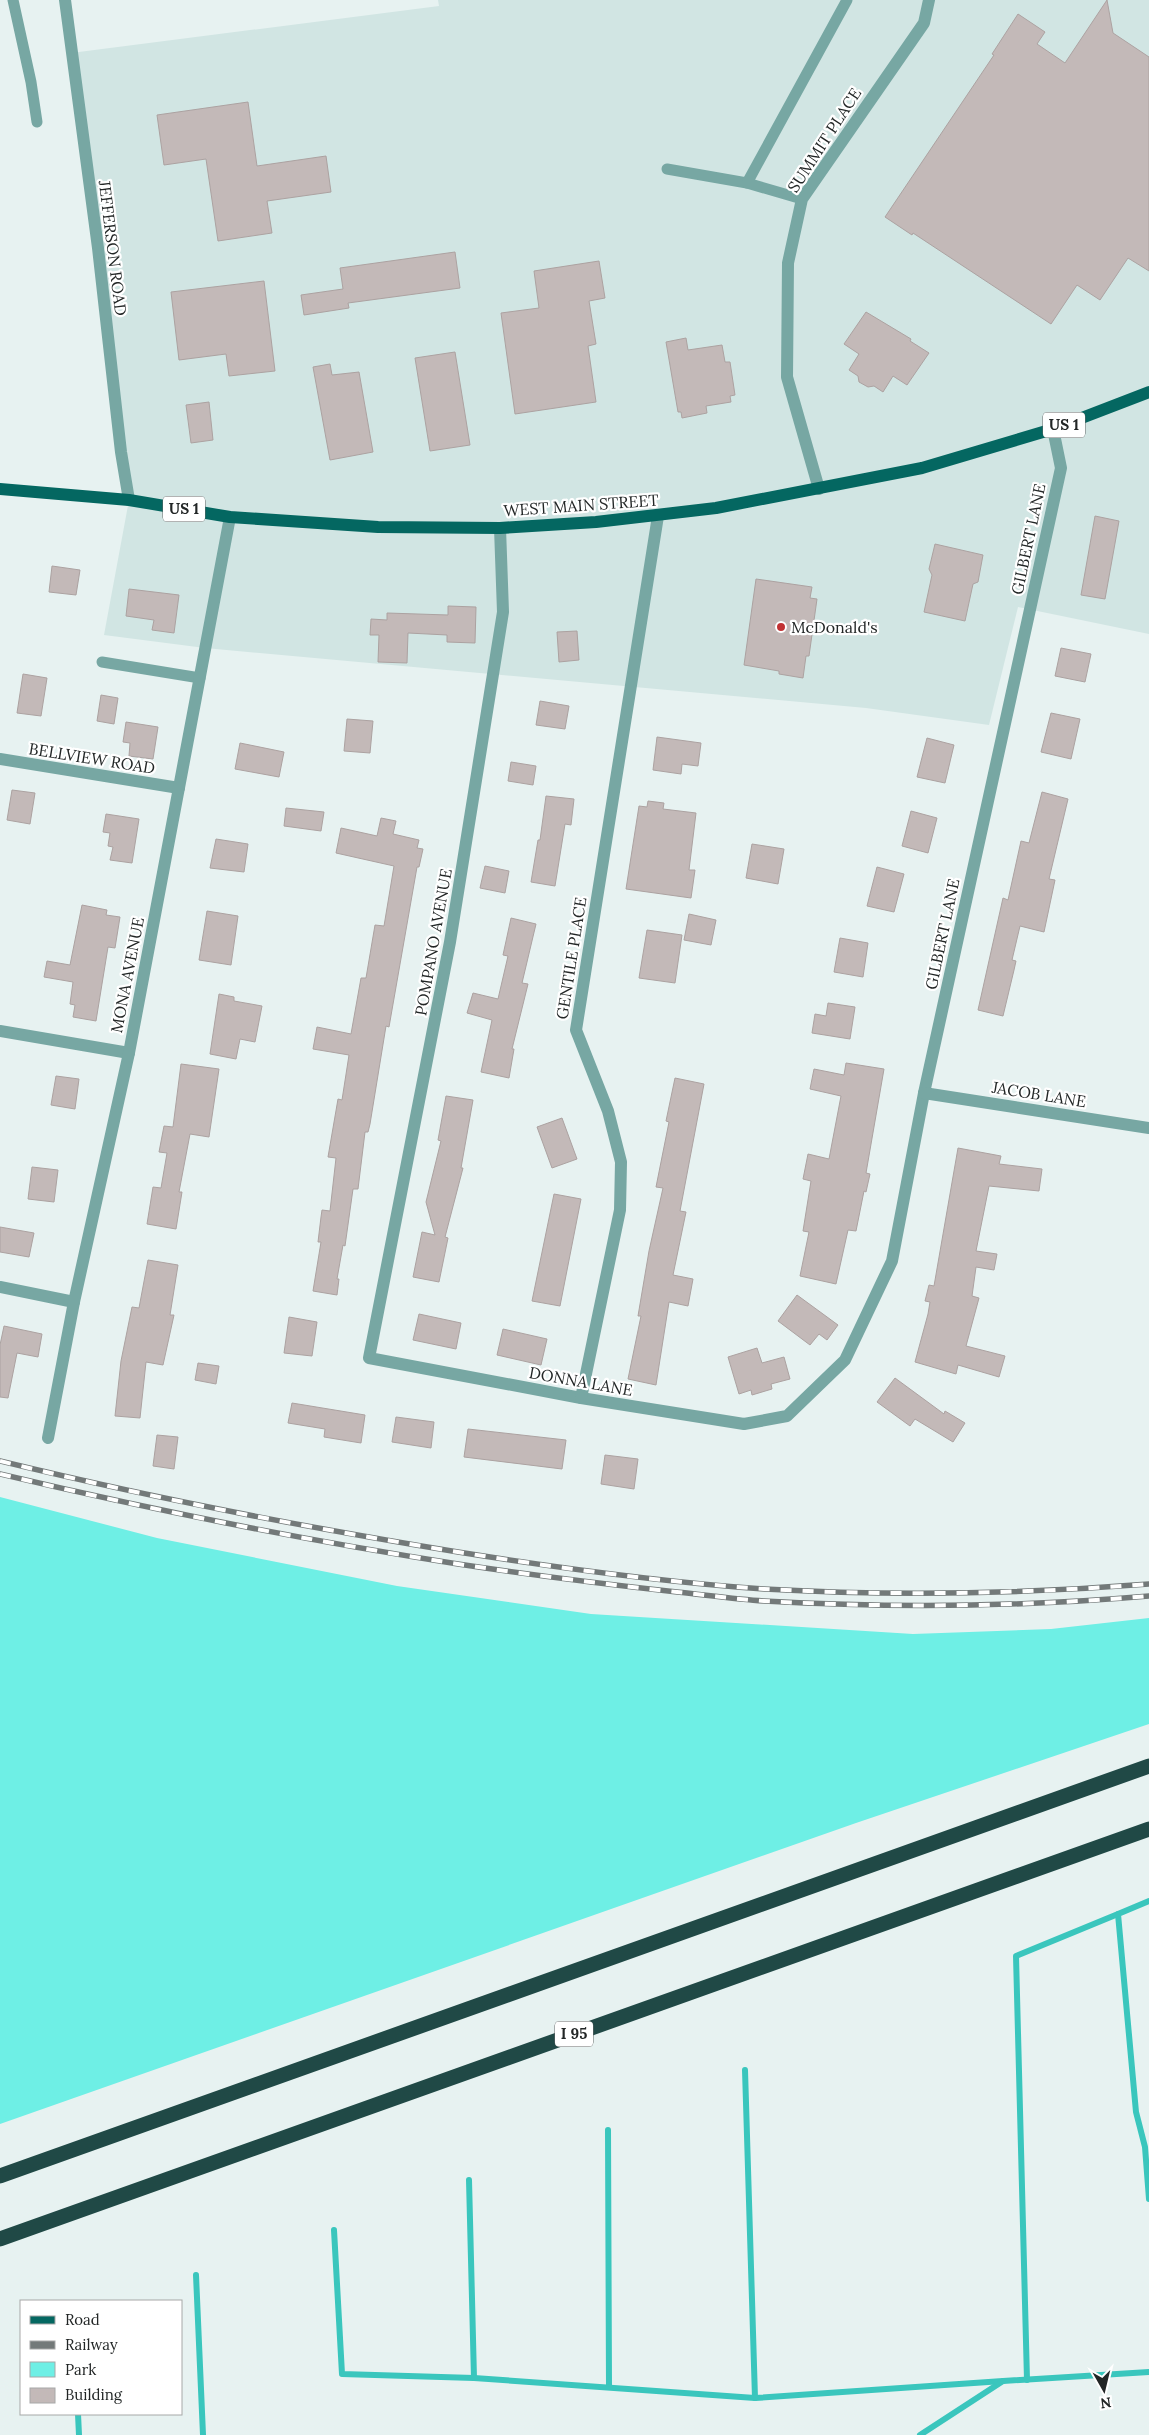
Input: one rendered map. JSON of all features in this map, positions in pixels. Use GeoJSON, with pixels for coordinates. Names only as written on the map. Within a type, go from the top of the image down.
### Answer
{"type":"FeatureCollection","features":[{"type":"Feature","properties":{"kind":"highway"},"geometry":{"type":"LineString","coordinates":[[0,2176],[1149,1766]]}},
{"type":"Feature","properties":{"kind":"highway","name":"I 95"},"geometry":{"type":"LineString","coordinates":[[0,2239],[1149,1829]]}},
{"type":"Feature","properties":{"kind":"main road","name":"WEST MAIN STREET"},"geometry":{"type":"LineString","coordinates":[[0,489],[129,500],[230,517],[378,527],[500,528],[596,522],[658,516],[819,489],[922,468],[978,454],[1053,429],[1149,392]]}},
{"type":"Feature","properties":{"kind":"street","name":"JEFFERSON ROAD"},"geometry":{"type":"LineString","coordinates":[[64,0],[98,248],[121,452],[129,500]]}},
{"type":"Feature","properties":{"kind":"street","name":"SUMMIT PLACE"},"geometry":{"type":"LineString","coordinates":[[819,489],[787,377],[788,263],[802,199],[924,23],[929,0]]}},
{"type":"Feature","properties":{"kind":"street","name":"GILBERT LANE"},"geometry":{"type":"LineString","coordinates":[[787,1416],[845,1360],[892,1261],[924,1093],[1061,468],[1053,429]]}},
{"type":"Feature","properties":{"kind":"street","name":"GENTILE PLACE"},"geometry":{"type":"LineString","coordinates":[[581,1398],[620,1210],[621,1162],[608,1111],[576,1030],[658,516]]}},
{"type":"Feature","properties":{"kind":"street","name":"MONA AVENUE"},"geometry":{"type":"LineString","coordinates":[[48,1438],[74,1302],[128,1053],[230,517]]}},
{"type":"Feature","properties":{"kind":"street","name":"POMPANO AVENUE"},"geometry":{"type":"LineString","coordinates":[[369,1358],[450,942],[502,622],[500,528]]}},
{"type":"Feature","properties":{"kind":"street","name":"BELLVIEW ROAD"},"geometry":{"type":"LineString","coordinates":[[0,759],[179,788]]}},
{"type":"Feature","properties":{"kind":"street"},"geometry":{"type":"LineString","coordinates":[[0,1031],[128,1053]]}},
{"type":"Feature","properties":{"kind":"street","name":"JACOB LANE"},"geometry":{"type":"LineString","coordinates":[[924,1093],[1149,1128]]}},
{"type":"Feature","properties":{"kind":"street"},"geometry":{"type":"LineString","coordinates":[[0,1287],[74,1302]]}},
{"type":"Feature","properties":{"kind":"street","name":"DONNA LANE"},"geometry":{"type":"LineString","coordinates":[[369,1358],[581,1398],[744,1424],[787,1416]]}},
{"type":"Feature","properties":{"kind":"lane"},"geometry":{"type":"LineString","coordinates":[[13,0],[31,82],[37,122]]}},
{"type":"Feature","properties":{"kind":"lane"},"geometry":{"type":"LineString","coordinates":[[747,183],[847,0]]}},
{"type":"Feature","properties":{"kind":"lane"},"geometry":{"type":"LineString","coordinates":[[667,169],[747,183],[802,199]]}},
{"type":"Feature","properties":{"kind":"lane"},"geometry":{"type":"LineString","coordinates":[[102,662],[200,678]]}},
{"type":"Feature","properties":{"kind":"shaded area"},"geometry":{"type":"Polygon","coordinates":[[[438,0],[1149,0],[1149,634],[1018,607],[989,725],[866,708],[205,648],[104,635],[129,500],[71,53],[439,6],[438,0]]]}},
{"type":"Feature","properties":{"kind":"green space"},"geometry":{"type":"Polygon","coordinates":[[[0,1497],[157,1538],[397,1586],[591,1614],[913,1634],[1051,1629],[1149,1618],[1149,1724],[856,1823],[0,2124],[0,1497]]]}},
{"type":"Feature","properties":{"kind":"building"},"geometry":{"type":"Polygon","coordinates":[[[1107,0],[1113,33],[1149,57],[1149,271],[1128,258],[1100,300],[1077,285],[1051,324],[913,233],[912,235],[885,217],[994,55],[992,54],[1018,14],[1045,32],[1037,44],[1065,63],[1107,0]]]}},
{"type":"Feature","properties":{"kind":"building"},"geometry":{"type":"Polygon","coordinates":[[[248,102],[257,166],[326,156],[331,192],[267,201],[272,233],[218,241],[206,159],[164,165],[157,115],[248,102]]]}},
{"type":"Feature","properties":{"kind":"building"},"geometry":{"type":"Polygon","coordinates":[[[455,252],[460,288],[348,303],[349,308],[304,315],[301,295],[343,289],[340,268],[455,252]]]}},
{"type":"Feature","properties":{"kind":"building"},"geometry":{"type":"Polygon","coordinates":[[[599,261],[605,298],[589,301],[596,344],[588,346],[596,402],[515,414],[501,313],[539,308],[534,271],[599,261]]]}},
{"type":"Feature","properties":{"kind":"building"},"geometry":{"type":"Polygon","coordinates":[[[264,281],[275,371],[229,376],[226,354],[179,360],[171,292],[264,281]]]}},
{"type":"Feature","properties":{"kind":"building"},"geometry":{"type":"Polygon","coordinates":[[[866,312],[911,339],[910,341],[929,353],[907,385],[893,376],[883,392],[874,386],[868,387],[859,382],[858,376],[849,370],[859,354],[844,344],[866,312]]]}},
{"type":"Feature","properties":{"kind":"building"},"geometry":{"type":"Polygon","coordinates":[[[686,338],[688,350],[722,345],[725,362],[730,362],[735,395],[730,396],[731,402],[706,406],[707,413],[682,418],[681,412],[678,412],[666,342],[686,338]]]}},
{"type":"Feature","properties":{"kind":"building"},"geometry":{"type":"Polygon","coordinates":[[[455,352],[470,445],[430,451],[415,358],[455,352]]]}},
{"type":"Feature","properties":{"kind":"building"},"geometry":{"type":"Polygon","coordinates":[[[330,364],[332,375],[359,372],[373,452],[330,460],[313,367],[330,364]]]}},
{"type":"Feature","properties":{"kind":"building"},"geometry":{"type":"Polygon","coordinates":[[[209,402],[213,440],[191,443],[186,405],[209,402]]]}},
{"type":"Feature","properties":{"kind":"building"},"geometry":{"type":"Polygon","coordinates":[[[1095,516],[1119,521],[1105,599],[1081,595],[1095,516]]]}},
{"type":"Feature","properties":{"kind":"building"},"geometry":{"type":"Polygon","coordinates":[[[935,544],[983,555],[978,582],[973,584],[965,621],[924,612],[932,575],[929,569],[935,544]]]}},
{"type":"Feature","properties":{"kind":"building"},"geometry":{"type":"Polygon","coordinates":[[[52,566],[80,570],[76,595],[49,592],[52,566]]]}},
{"type":"Feature","properties":{"kind":"building","name":"McDonald's"},"geometry":{"type":"Polygon","coordinates":[[[756,579],[812,587],[810,598],[817,599],[809,656],[806,656],[803,678],[779,674],[779,671],[744,665],[756,579]]]}},
{"type":"Feature","properties":{"kind":"building"},"geometry":{"type":"Polygon","coordinates":[[[129,589],[179,595],[174,633],[152,630],[154,620],[126,616],[129,589]]]}},
{"type":"Feature","properties":{"kind":"building"},"geometry":{"type":"Polygon","coordinates":[[[448,606],[476,607],[475,643],[447,642],[447,635],[408,633],[407,663],[378,662],[379,635],[370,635],[371,619],[387,620],[387,613],[448,615],[448,606]]]}},
{"type":"Feature","properties":{"kind":"building"},"geometry":{"type":"Polygon","coordinates":[[[577,631],[579,660],[559,662],[557,632],[577,631]]]}},
{"type":"Feature","properties":{"kind":"building"},"geometry":{"type":"Polygon","coordinates":[[[1061,648],[1091,654],[1085,682],[1055,676],[1061,648]]]}},
{"type":"Feature","properties":{"kind":"building"},"geometry":{"type":"Polygon","coordinates":[[[23,674],[47,678],[41,716],[17,713],[23,674]]]}},
{"type":"Feature","properties":{"kind":"building"},"geometry":{"type":"Polygon","coordinates":[[[101,695],[118,698],[114,724],[97,721],[101,695]]]}},
{"type":"Feature","properties":{"kind":"building"},"geometry":{"type":"Polygon","coordinates":[[[540,701],[569,706],[565,729],[536,725],[540,701]]]}},
{"type":"Feature","properties":{"kind":"building"},"geometry":{"type":"Polygon","coordinates":[[[1051,713],[1080,719],[1071,759],[1041,752],[1051,713]]]}},
{"type":"Feature","properties":{"kind":"building"},"geometry":{"type":"Polygon","coordinates":[[[347,719],[373,721],[370,753],[344,751],[347,719]]]}},
{"type":"Feature","properties":{"kind":"building"},"geometry":{"type":"Polygon","coordinates":[[[126,722],[158,727],[153,759],[129,756],[130,743],[123,742],[126,722]]]}},
{"type":"Feature","properties":{"kind":"building"},"geometry":{"type":"Polygon","coordinates":[[[657,737],[701,743],[698,766],[682,764],[681,774],[653,770],[657,737]]]}},
{"type":"Feature","properties":{"kind":"building"},"geometry":{"type":"Polygon","coordinates":[[[927,738],[954,745],[945,783],[917,777],[927,738]]]}},
{"type":"Feature","properties":{"kind":"building"},"geometry":{"type":"Polygon","coordinates":[[[240,743],[284,752],[279,777],[235,769],[240,743]]]}},
{"type":"Feature","properties":{"kind":"building"},"geometry":{"type":"Polygon","coordinates":[[[511,762],[536,766],[533,785],[508,781],[511,762]]]}},
{"type":"Feature","properties":{"kind":"building"},"geometry":{"type":"Polygon","coordinates":[[[12,790],[35,793],[30,824],[7,820],[12,790]]]}},
{"type":"Feature","properties":{"kind":"building"},"geometry":{"type":"Polygon","coordinates":[[[1042,792],[1068,799],[1049,879],[1055,880],[1044,932],[1020,926],[1012,960],[1016,961],[1003,1016],[978,1010],[1003,898],[1008,900],[1021,841],[1029,843],[1042,792]]]}},
{"type":"Feature","properties":{"kind":"building"},"geometry":{"type":"Polygon","coordinates":[[[546,796],[574,799],[571,825],[565,824],[555,886],[531,882],[538,840],[540,840],[546,796]]]}},
{"type":"Feature","properties":{"kind":"building"},"geometry":{"type":"Polygon","coordinates":[[[648,801],[664,803],[663,809],[696,813],[689,870],[695,870],[691,898],[626,889],[639,806],[647,807],[648,801]]]}},
{"type":"Feature","properties":{"kind":"building"},"geometry":{"type":"Polygon","coordinates":[[[286,808],[324,812],[321,831],[284,826],[286,808]]]}},
{"type":"Feature","properties":{"kind":"building"},"geometry":{"type":"Polygon","coordinates":[[[911,811],[937,818],[928,853],[902,846],[911,811]]]}},
{"type":"Feature","properties":{"kind":"building"},"geometry":{"type":"Polygon","coordinates":[[[106,814],[139,819],[132,863],[110,860],[113,847],[108,846],[110,833],[103,832],[106,814]]]}},
{"type":"Feature","properties":{"kind":"building"},"geometry":{"type":"Polygon","coordinates":[[[381,818],[396,821],[393,834],[419,840],[417,848],[423,849],[419,867],[417,867],[389,1027],[386,1026],[370,1124],[368,1132],[365,1132],[358,1189],[353,1189],[345,1246],[343,1245],[337,1279],[339,1279],[337,1295],[313,1291],[321,1242],[318,1242],[322,1210],[330,1211],[336,1158],[328,1157],[338,1099],[342,1100],[349,1055],[313,1049],[317,1027],[351,1034],[361,978],[366,978],[375,925],[384,926],[394,866],[336,853],[341,828],[377,836],[381,818]]]}},
{"type":"Feature","properties":{"kind":"building"},"geometry":{"type":"Polygon","coordinates":[[[216,839],[248,844],[244,872],[210,868],[216,839]]]}},
{"type":"Feature","properties":{"kind":"building"},"geometry":{"type":"Polygon","coordinates":[[[752,844],[784,849],[778,884],[746,878],[752,844]]]}},
{"type":"Feature","properties":{"kind":"building"},"geometry":{"type":"Polygon","coordinates":[[[485,866],[509,871],[505,893],[480,888],[485,866]]]}},
{"type":"Feature","properties":{"kind":"building"},"geometry":{"type":"Polygon","coordinates":[[[877,867],[904,874],[894,912],[867,906],[877,867]]]}},
{"type":"Feature","properties":{"kind":"building"},"geometry":{"type":"Polygon","coordinates":[[[82,905],[107,910],[106,915],[120,917],[115,948],[108,947],[96,1021],[73,1017],[75,1005],[70,1004],[73,982],[44,977],[47,961],[70,965],[82,905]]]}},
{"type":"Feature","properties":{"kind":"building"},"geometry":{"type":"Polygon","coordinates":[[[207,911],[238,916],[231,965],[199,960],[207,911]]]}},
{"type":"Feature","properties":{"kind":"building"},"geometry":{"type":"Polygon","coordinates":[[[689,914],[716,920],[711,945],[684,940],[689,914]]]}},
{"type":"Feature","properties":{"kind":"building"},"geometry":{"type":"Polygon","coordinates":[[[511,918],[536,924],[522,983],[528,984],[512,1049],[514,1049],[509,1078],[481,1072],[492,1020],[467,1013],[473,993],[498,999],[508,956],[503,955],[511,918]]]}},
{"type":"Feature","properties":{"kind":"building"},"geometry":{"type":"Polygon","coordinates":[[[647,930],[682,935],[675,983],[639,978],[647,930]]]}},
{"type":"Feature","properties":{"kind":"building"},"geometry":{"type":"Polygon","coordinates":[[[840,938],[868,943],[863,977],[834,972],[840,938]]]}},
{"type":"Feature","properties":{"kind":"building"},"geometry":{"type":"Polygon","coordinates":[[[219,994],[234,997],[234,1001],[262,1006],[255,1042],[240,1039],[236,1059],[210,1054],[219,994]]]}},
{"type":"Feature","properties":{"kind":"building"},"geometry":{"type":"Polygon","coordinates":[[[828,1003],[855,1007],[850,1039],[812,1033],[815,1014],[826,1016],[828,1003]]]}},
{"type":"Feature","properties":{"kind":"building"},"geometry":{"type":"Polygon","coordinates":[[[846,1063],[884,1069],[866,1173],[870,1174],[866,1192],[864,1191],[856,1231],[848,1230],[836,1284],[800,1276],[809,1232],[803,1231],[811,1181],[803,1179],[808,1154],[829,1159],[841,1096],[810,1089],[814,1069],[844,1075],[846,1063]]]}},
{"type":"Feature","properties":{"kind":"building"},"geometry":{"type":"Polygon","coordinates":[[[181,1064],[219,1069],[209,1137],[190,1134],[179,1192],[182,1192],[176,1229],[147,1224],[153,1187],[161,1188],[167,1153],[159,1152],[164,1126],[173,1127],[181,1064]]]}},
{"type":"Feature","properties":{"kind":"building"},"geometry":{"type":"Polygon","coordinates":[[[56,1076],[79,1079],[75,1109],[51,1105],[56,1076]]]}},
{"type":"Feature","properties":{"kind":"building"},"geometry":{"type":"Polygon","coordinates":[[[675,1078],[704,1084],[680,1211],[686,1212],[673,1275],[693,1279],[688,1306],[669,1302],[656,1385],[628,1379],[641,1316],[638,1316],[649,1251],[663,1188],[656,1187],[669,1122],[666,1121],[675,1078]]]}},
{"type":"Feature","properties":{"kind":"building"},"geometry":{"type":"Polygon","coordinates":[[[446,1096],[473,1100],[461,1168],[463,1168],[445,1237],[448,1238],[439,1282],[413,1277],[422,1232],[435,1235],[426,1202],[441,1141],[438,1140],[446,1096]]]}},
{"type":"Feature","properties":{"kind":"building"},"geometry":{"type":"Polygon","coordinates":[[[562,1118],[577,1159],[552,1168],[537,1127],[562,1118]]]}},
{"type":"Feature","properties":{"kind":"building"},"geometry":{"type":"Polygon","coordinates":[[[958,1148],[1001,1156],[999,1164],[1042,1169],[1039,1191],[989,1186],[976,1251],[997,1254],[994,1270],[976,1267],[972,1296],[979,1298],[966,1346],[1005,1356],[999,1377],[958,1365],[956,1374],[915,1362],[928,1314],[930,1302],[925,1301],[929,1285],[934,1286],[958,1148]]]}},
{"type":"Feature","properties":{"kind":"building"},"geometry":{"type":"Polygon","coordinates":[[[32,1167],[58,1170],[54,1202],[28,1199],[32,1167]]]}},
{"type":"Feature","properties":{"kind":"building"},"geometry":{"type":"Polygon","coordinates":[[[554,1194],[581,1199],[560,1306],[532,1301],[554,1194]]]}},
{"type":"Feature","properties":{"kind":"building"},"geometry":{"type":"Polygon","coordinates":[[[0,1227],[34,1233],[29,1257],[0,1252],[0,1227]]]}},
{"type":"Feature","properties":{"kind":"building"},"geometry":{"type":"Polygon","coordinates":[[[148,1260],[178,1265],[170,1315],[174,1315],[163,1365],[146,1362],[140,1418],[115,1416],[121,1361],[132,1307],[139,1308],[148,1260]]]}},
{"type":"Feature","properties":{"kind":"building"},"geometry":{"type":"Polygon","coordinates":[[[797,1295],[838,1325],[827,1340],[819,1334],[810,1345],[778,1321],[797,1295]]]}},
{"type":"Feature","properties":{"kind":"building"},"geometry":{"type":"Polygon","coordinates":[[[419,1314],[461,1323],[456,1349],[413,1340],[419,1314]]]}},
{"type":"Feature","properties":{"kind":"building"},"geometry":{"type":"Polygon","coordinates":[[[289,1317],[317,1322],[312,1356],[284,1353],[289,1317]]]}},
{"type":"Feature","properties":{"kind":"building"},"geometry":{"type":"Polygon","coordinates":[[[4,1326],[42,1334],[38,1357],[17,1353],[8,1398],[0,1397],[0,1345],[4,1326]]]}},
{"type":"Feature","properties":{"kind":"building"},"geometry":{"type":"Polygon","coordinates":[[[503,1329],[547,1339],[541,1365],[497,1355],[503,1329]]]}},
{"type":"Feature","properties":{"kind":"building"},"geometry":{"type":"Polygon","coordinates":[[[757,1348],[762,1363],[784,1357],[790,1379],[771,1384],[772,1389],[752,1395],[751,1390],[739,1394],[728,1357],[757,1348]]]}},
{"type":"Feature","properties":{"kind":"building"},"geometry":{"type":"Polygon","coordinates":[[[198,1363],[219,1366],[216,1384],[195,1380],[198,1363]]]}},
{"type":"Feature","properties":{"kind":"building"},"geometry":{"type":"Polygon","coordinates":[[[895,1378],[944,1414],[945,1411],[965,1423],[953,1442],[915,1419],[910,1426],[877,1402],[895,1378]]]}},
{"type":"Feature","properties":{"kind":"building"},"geometry":{"type":"Polygon","coordinates":[[[292,1403],[365,1415],[361,1443],[324,1437],[325,1429],[288,1423],[292,1403]]]}},
{"type":"Feature","properties":{"kind":"building"},"geometry":{"type":"Polygon","coordinates":[[[396,1417],[434,1422],[431,1448],[392,1442],[396,1417]]]}},
{"type":"Feature","properties":{"kind":"building"},"geometry":{"type":"Polygon","coordinates":[[[468,1429],[566,1440],[562,1469],[464,1457],[468,1429]]]}},
{"type":"Feature","properties":{"kind":"building"},"geometry":{"type":"Polygon","coordinates":[[[157,1435],[178,1437],[174,1469],[153,1466],[157,1435]]]}},
{"type":"Feature","properties":{"kind":"building"},"geometry":{"type":"Polygon","coordinates":[[[605,1455],[638,1459],[634,1489],[601,1484],[605,1455]]]}},
{"type":"Feature","properties":{"kind":"waterway"},"geometry":{"type":"LineString","coordinates":[[1149,1901],[1118,1914],[1136,2112],[1145,2147],[1149,2199]]}},
{"type":"Feature","properties":{"kind":"waterway"},"geometry":{"type":"LineString","coordinates":[[1027,2380],[1016,1956],[1118,1914]]}},
{"type":"Feature","properties":{"kind":"waterway"},"geometry":{"type":"LineString","coordinates":[[745,2070],[755,2398]]}},
{"type":"Feature","properties":{"kind":"waterway"},"geometry":{"type":"LineString","coordinates":[[608,2130],[609,2387]]}},
{"type":"Feature","properties":{"kind":"waterway"},"geometry":{"type":"LineString","coordinates":[[469,2180],[474,2378]]}},
{"type":"Feature","properties":{"kind":"waterway"},"geometry":{"type":"LineString","coordinates":[[334,2230],[342,2374],[474,2378],[755,2398],[1003,2381]]}},
{"type":"Feature","properties":{"kind":"waterway"},"geometry":{"type":"LineString","coordinates":[[196,2275],[203,2435]]}},
{"type":"Feature","properties":{"kind":"waterway"},"geometry":{"type":"LineString","coordinates":[[920,2435],[1003,2381],[1149,2372]]}},
{"type":"Feature","properties":{"kind":"waterway"},"geometry":{"type":"LineString","coordinates":[[78,2415],[79,2435]]}},
{"type":"Feature","properties":{"kind":"railway"},"geometry":{"type":"LineString","coordinates":[[0,1461],[228,1511],[343,1532],[496,1558],[649,1578],[764,1589],[860,1593],[1005,1592],[1149,1584]]}},
{"type":"Feature","properties":{"kind":"railway"},"geometry":{"type":"LineString","coordinates":[[0,1474],[228,1524],[400,1555],[540,1576],[731,1598],[860,1605],[956,1605],[1101,1600],[1149,1596]]}},
{"type":"Feature","properties":{"kind":"place","name":"McDonald's"},"geometry":{"type":"Point","coordinates":[781,627]}}]}
